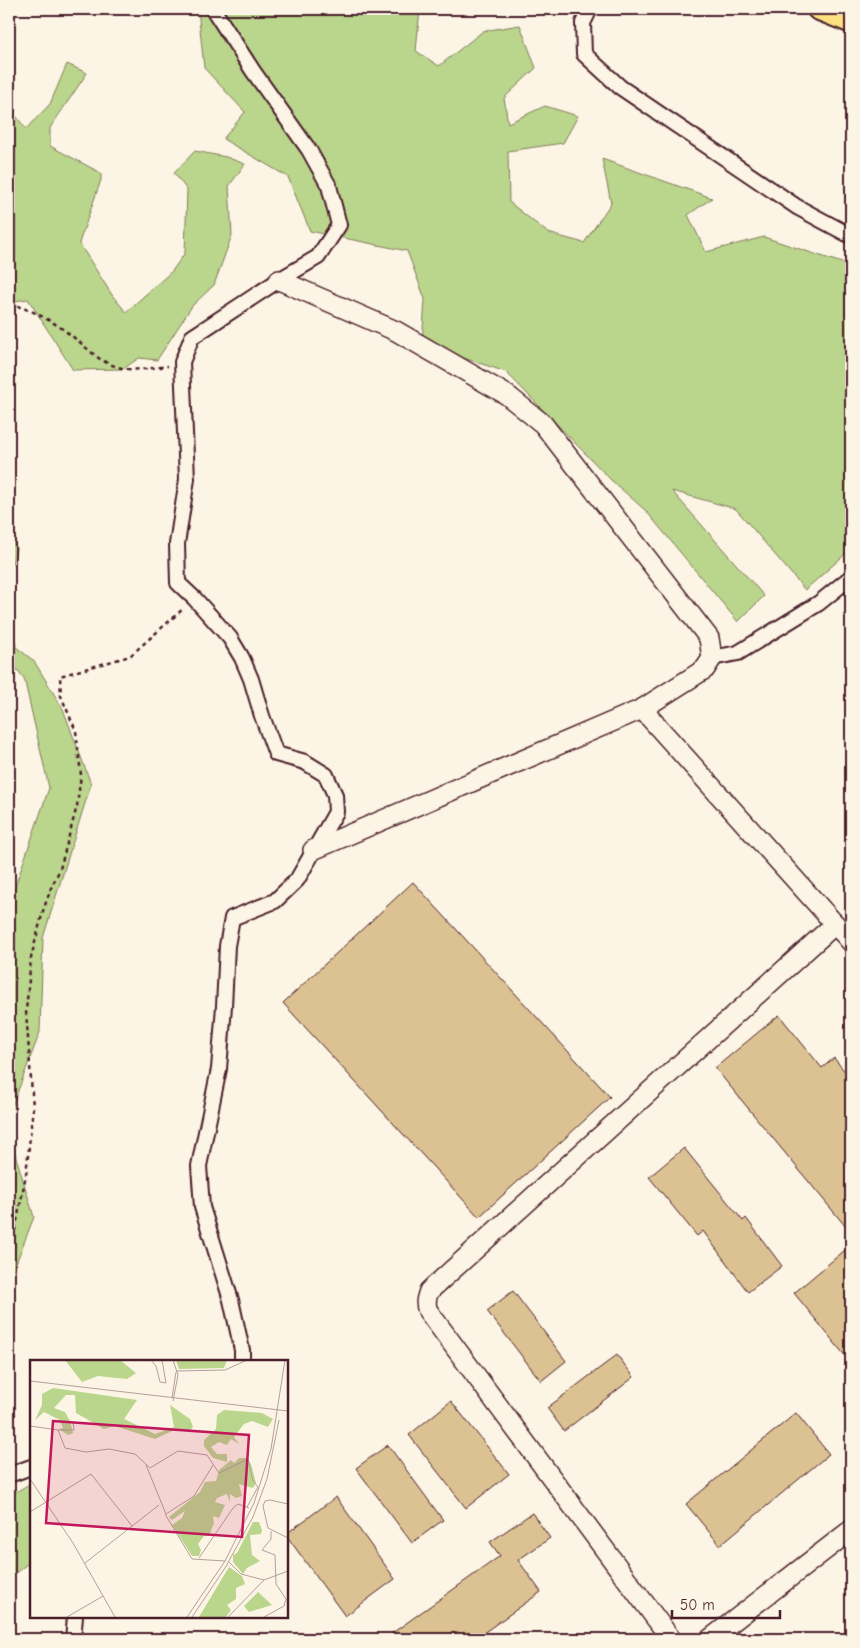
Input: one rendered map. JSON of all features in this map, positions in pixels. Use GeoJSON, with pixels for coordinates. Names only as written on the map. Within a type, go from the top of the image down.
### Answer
{"type":"FeatureCollection","features":[{"type":"Feature","properties":{"kind":"main road"},"geometry":{"type":"LineString","coordinates":[[818,9],[851,22]]}},
{"type":"Feature","properties":{"kind":"street"},"geometry":{"type":"LineString","coordinates":[[213,9],[253,71],[313,157],[330,186],[339,225],[318,257],[192,337],[182,364],[187,479],[178,544],[178,582],[195,598],[230,638],[242,658],[276,754],[305,762],[326,775],[335,795],[336,812],[297,880],[275,901],[232,918],[227,946],[219,1069],[199,1166],[202,1207],[231,1300],[242,1350],[242,1360]]}},
{"type":"Feature","properties":{"kind":"street"},"geometry":{"type":"LineString","coordinates":[[590,9],[583,23],[584,54],[620,87],[797,207],[851,236]]}},
{"type":"Feature","properties":{"kind":"street"},"geometry":{"type":"LineString","coordinates":[[279,280],[396,331],[507,395],[543,424],[709,638],[712,658],[705,669],[642,709],[313,850]]}},
{"type":"Feature","properties":{"kind":"street"},"geometry":{"type":"LineString","coordinates":[[712,658],[738,653],[819,603],[851,577]]}},
{"type":"Feature","properties":{"kind":"street"},"geometry":{"type":"LineString","coordinates":[[642,709],[851,942]]}},
{"type":"Feature","properties":{"kind":"street"},"geometry":{"type":"LineString","coordinates":[[671,1639],[428,1311],[426,1298],[429,1291],[835,924]]}},
{"type":"Feature","properties":{"kind":"street"},"geometry":{"type":"LineString","coordinates":[[9,1476],[30,1467]]}},
{"type":"Feature","properties":{"kind":"street"},"geometry":{"type":"LineString","coordinates":[[710,1639],[851,1530]]}},
{"type":"Feature","properties":{"kind":"street"},"geometry":{"type":"LineString","coordinates":[[73,1639],[75,1618]]}},
{"type":"Feature","properties":{"kind":"path"},"geometry":{"type":"LineString","coordinates":[[9,304],[22,307],[49,319],[77,340],[96,358],[120,368],[142,369],[182,364]]}},
{"type":"Feature","properties":{"kind":"path"},"geometry":{"type":"LineString","coordinates":[[9,1261],[26,1175],[33,1107],[26,1011],[31,958],[50,888],[60,869],[75,815],[81,774],[76,732],[61,696],[60,676],[130,656],[195,598]]}},
{"type":"Feature","properties":{"kind":"green space"},"geometry":{"type":"Polygon","coordinates":[[[198,9],[420,9],[416,51],[439,66],[483,31],[520,25],[536,68],[504,98],[508,123],[545,106],[578,116],[563,143],[508,151],[509,202],[548,233],[584,243],[611,203],[602,159],[712,198],[688,215],[706,252],[764,237],[851,266],[851,549],[805,590],[736,509],[672,491],[764,596],[738,622],[646,511],[611,480],[506,372],[422,344],[425,299],[407,251],[310,231],[288,177],[223,139],[245,112],[204,68],[198,9]]]}},
{"type":"Feature","properties":{"kind":"green space"},"geometry":{"type":"Polygon","coordinates":[[[67,64],[87,73],[50,128],[50,146],[101,173],[101,180],[79,243],[112,295],[126,312],[172,271],[185,253],[187,190],[174,173],[195,151],[226,157],[245,164],[229,186],[232,235],[214,285],[192,306],[157,360],[139,358],[123,369],[73,370],[28,299],[9,302],[9,107],[26,129],[50,104],[67,64]]]}},
{"type":"Feature","properties":{"kind":"green space"},"geometry":{"type":"Polygon","coordinates":[[[9,526],[16,549],[9,575],[9,526]]]}},
{"type":"Feature","properties":{"kind":"green space"},"geometry":{"type":"Polygon","coordinates":[[[9,605],[16,647],[34,661],[63,709],[91,784],[43,938],[40,1032],[9,1115],[9,904],[49,788],[24,678],[9,660],[9,605]]]}},
{"type":"Feature","properties":{"kind":"green space"},"geometry":{"type":"Polygon","coordinates":[[[9,1133],[34,1217],[9,1281],[9,1133]]]}},
{"type":"Feature","properties":{"kind":"green space"},"geometry":{"type":"Polygon","coordinates":[[[30,1484],[30,1562],[9,1578],[9,1496],[30,1484]]]}},
{"type":"Feature","properties":{"kind":"building"},"geometry":{"type":"Polygon","coordinates":[[[413,882],[610,1097],[479,1217],[283,1003],[413,882]]]}},
{"type":"Feature","properties":{"kind":"building"},"geometry":{"type":"Polygon","coordinates":[[[779,1015],[822,1068],[834,1058],[851,1079],[851,1233],[715,1068],[779,1015]]]}},
{"type":"Feature","properties":{"kind":"building"},"geometry":{"type":"Polygon","coordinates":[[[684,1148],[743,1221],[746,1218],[782,1266],[748,1292],[703,1231],[697,1236],[649,1177],[684,1148]]]}},
{"type":"Feature","properties":{"kind":"building"},"geometry":{"type":"Polygon","coordinates":[[[851,1245],[851,1363],[794,1293],[851,1245]]]}},
{"type":"Feature","properties":{"kind":"building"},"geometry":{"type":"Polygon","coordinates":[[[513,1291],[566,1361],[541,1381],[487,1311],[513,1291]]]}},
{"type":"Feature","properties":{"kind":"building"},"geometry":{"type":"Polygon","coordinates":[[[617,1355],[634,1377],[564,1431],[547,1408],[617,1355]]]}},
{"type":"Feature","properties":{"kind":"building"},"geometry":{"type":"Polygon","coordinates":[[[451,1401],[509,1474],[466,1508],[409,1435],[451,1401]]]}},
{"type":"Feature","properties":{"kind":"building"},"geometry":{"type":"Polygon","coordinates":[[[796,1413],[829,1454],[720,1545],[686,1504],[796,1413]]]}},
{"type":"Feature","properties":{"kind":"building"},"geometry":{"type":"Polygon","coordinates":[[[388,1445],[443,1520],[412,1543],[356,1468],[388,1445]]]}},
{"type":"Feature","properties":{"kind":"building"},"geometry":{"type":"Polygon","coordinates":[[[336,1497],[395,1579],[345,1616],[288,1538],[288,1533],[336,1497]]]}},
{"type":"Feature","properties":{"kind":"building"},"geometry":{"type":"Polygon","coordinates":[[[532,1513],[550,1538],[518,1560],[541,1592],[475,1639],[384,1639],[500,1556],[490,1542],[532,1513]]]}}]}
